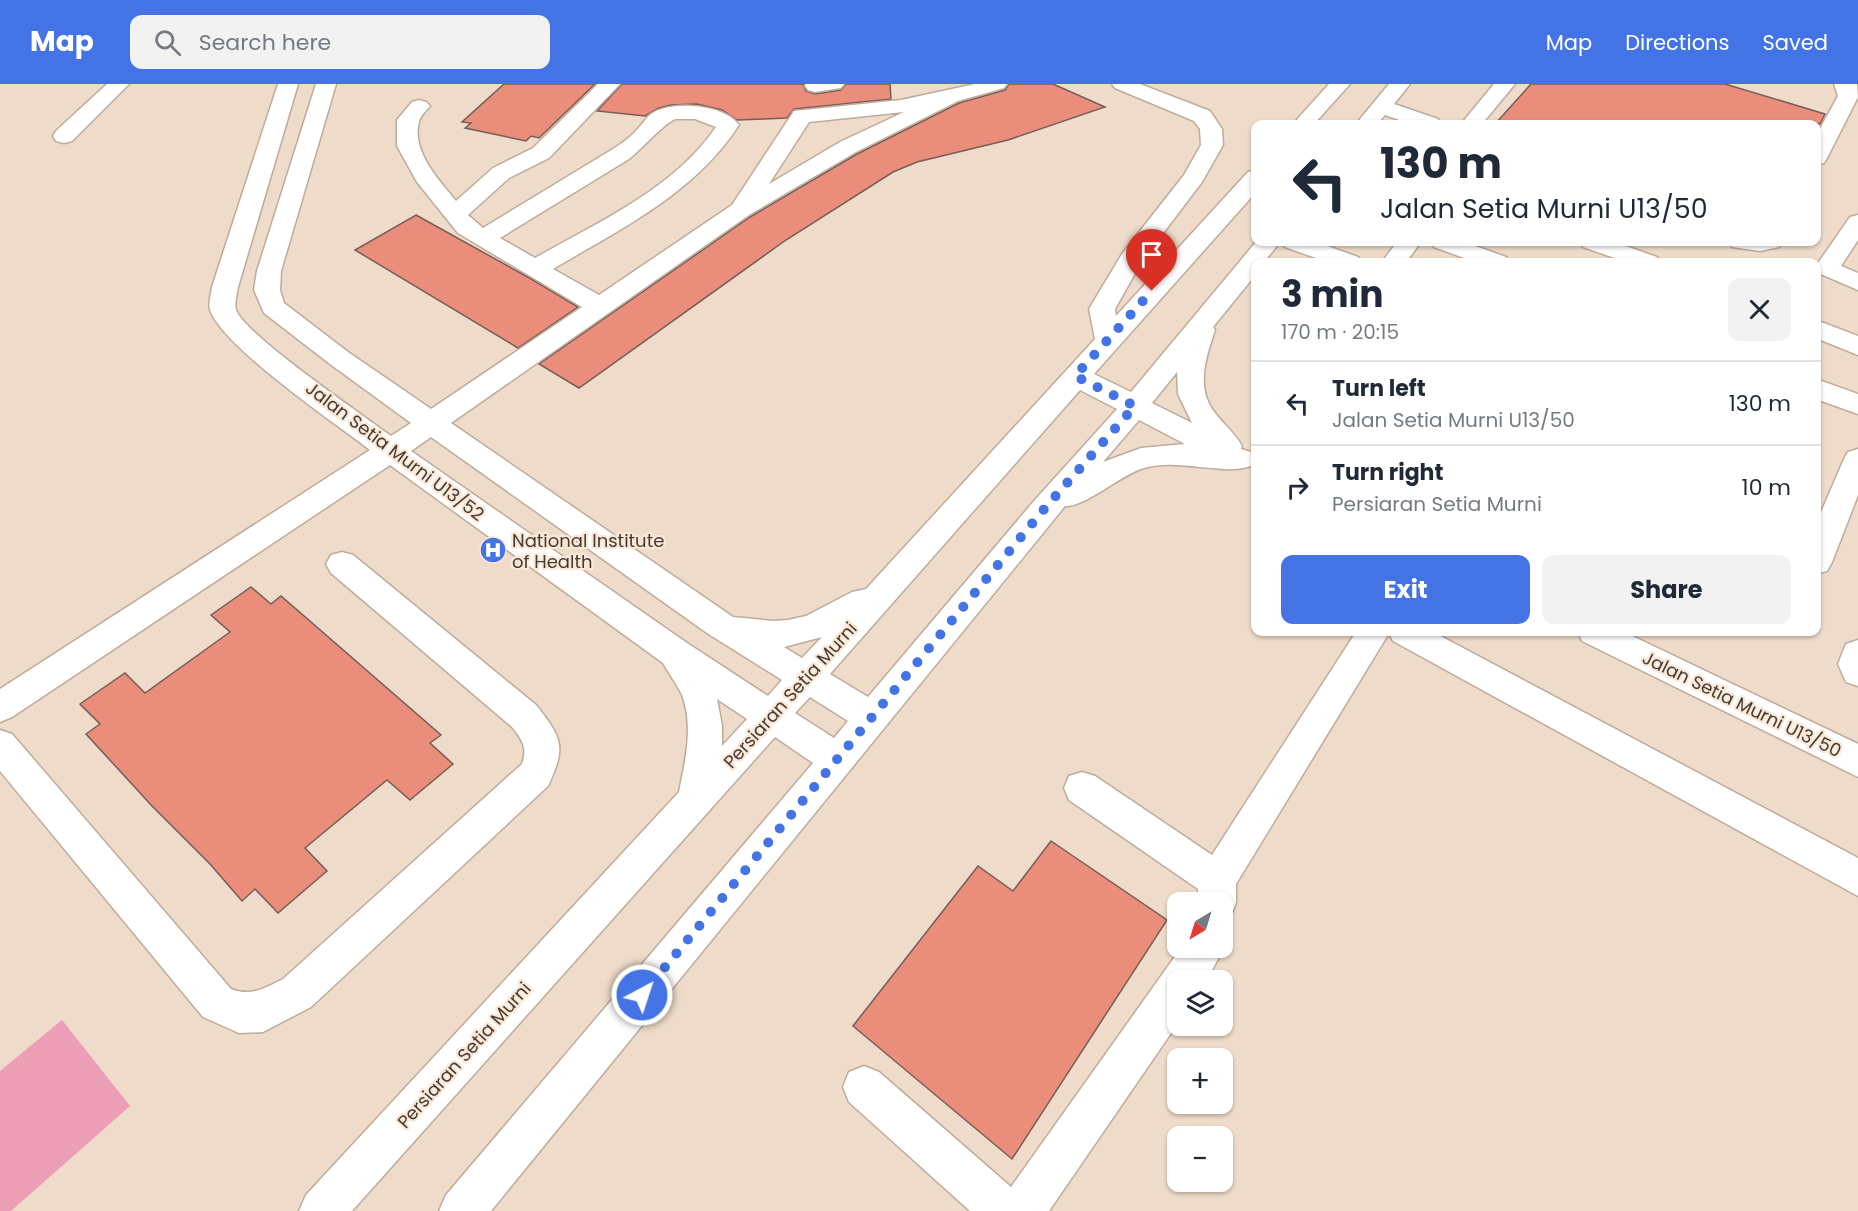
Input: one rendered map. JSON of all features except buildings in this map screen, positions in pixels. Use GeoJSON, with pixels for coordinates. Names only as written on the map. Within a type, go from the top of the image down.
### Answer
{"type":"FeatureCollection","features":[{"type":"Feature","properties":{"kind":"street"},"geometry":{"type":"LineString","coordinates":[[64,136],[119,84]]}},
{"type":"Feature","properties":{"kind":"street","name":"Jalan Setia Murni U13/52"},"geometry":{"type":"LineString","coordinates":[[288,84],[225,287],[222,308],[232,325],[255,347],[390,451],[675,653],[838,760]]}},
{"type":"Feature","properties":{"kind":"street"},"geometry":{"type":"LineString","coordinates":[[455,214],[496,177],[541,153],[610,84]]}},
{"type":"Feature","properties":{"kind":"street"},"geometry":{"type":"LineString","coordinates":[[741,210],[802,116],[891,108],[950,98],[997,84]]}},
{"type":"Feature","properties":{"kind":"street"},"geometry":{"type":"LineString","coordinates":[[1108,339],[1102,309],[1131,259],[1194,177],[1212,145],[1211,129],[1202,116],[1122,84]]}},
{"type":"Feature","properties":{"kind":"street"},"geometry":{"type":"LineString","coordinates":[[1307,120],[1340,84]]}},
{"type":"Feature","properties":{"kind":"street"},"geometry":{"type":"LineString","coordinates":[[1370,120],[1400,84]]}},
{"type":"Feature","properties":{"kind":"street"},"geometry":{"type":"LineString","coordinates":[[1474,120],[1505,84]]}},
{"type":"Feature","properties":{"kind":"street"},"geometry":{"type":"LineString","coordinates":[[1821,148],[1848,96],[1847,85],[1844,84]]}},
{"type":"Feature","properties":{"kind":"street"},"geometry":{"type":"LineString","coordinates":[[331,92],[269,271],[267,290],[273,307],[339,358],[718,624],[873,718]]}},
{"type":"Feature","properties":{"kind":"street"},"geometry":{"type":"LineString","coordinates":[[0,707],[390,451],[741,210],[857,142],[950,98]]}},
{"type":"Feature","properties":{"kind":"street"},"geometry":{"type":"LineString","coordinates":[[419,106],[408,120],[408,146],[424,177],[466,228],[600,307]]}},
{"type":"Feature","properties":{"kind":"street"},"geometry":{"type":"LineString","coordinates":[[1382,107],[1419,120]]}},
{"type":"Feature","properties":{"kind":"street"},"geometry":{"type":"LineString","coordinates":[[483,238],[621,154],[640,139],[658,119],[668,114],[706,115],[718,118],[728,125],[710,151],[685,176],[536,268]]}},
{"type":"Feature","properties":{"kind":"street","name":"Persiaran Setia Murni"},"geometry":{"type":"LineString","coordinates":[[322,1211],[888,588],[1108,339],[1251,182]]}},
{"type":"Feature","properties":{"kind":"street"},"geometry":{"type":"LineString","coordinates":[[1821,282],[1858,222]]}},
{"type":"Feature","properties":{"kind":"street"},"geometry":{"type":"LineString","coordinates":[[1255,258],[1265,246]]}},
{"type":"Feature","properties":{"kind":"street"},"geometry":{"type":"LineString","coordinates":[[1304,246],[1338,258]]}},
{"type":"Feature","properties":{"kind":"street"},"geometry":{"type":"LineString","coordinates":[[1454,246],[1486,258]]}},
{"type":"Feature","properties":{"kind":"street"},"geometry":{"type":"LineString","coordinates":[[1603,246],[1637,258]]}},
{"type":"Feature","properties":{"kind":"street"},"geometry":{"type":"LineString","coordinates":[[462,1211],[1045,508],[1135,406],[1251,262]]}},
{"type":"Feature","properties":{"kind":"street"},"geometry":{"type":"LineString","coordinates":[[1827,269],[1858,282]]}},
{"type":"Feature","properties":{"kind":"street"},"geometry":{"type":"LineString","coordinates":[[1208,314],[1192,357],[1189,378],[1191,400],[1206,424],[1248,462]]}},
{"type":"Feature","properties":{"kind":"street"},"geometry":{"type":"LineString","coordinates":[[1821,330],[1858,346]]}},
{"type":"Feature","properties":{"kind":"street"},"geometry":{"type":"LineString","coordinates":[[1075,376],[1248,462]]}},
{"type":"Feature","properties":{"kind":"street"},"geometry":{"type":"LineString","coordinates":[[1821,390],[1858,404]]}},
{"type":"Feature","properties":{"kind":"street"},"geometry":{"type":"LineString","coordinates":[[1045,508],[1118,467],[1151,456],[1182,454],[1248,462]]}},
{"type":"Feature","properties":{"kind":"street"},"geometry":{"type":"LineString","coordinates":[[1821,550],[1858,459]]}},
{"type":"Feature","properties":{"kind":"street"},"geometry":{"type":"LineString","coordinates":[[5,760],[217,1003],[239,1013],[263,1012],[297,993],[536,776],[544,756],[542,739],[524,716],[342,564]]}},
{"type":"Feature","properties":{"kind":"street"},"geometry":{"type":"LineString","coordinates":[[718,624],[761,635],[791,635],[823,624],[888,588]]}},
{"type":"Feature","properties":{"kind":"street"},"geometry":{"type":"LineString","coordinates":[[1082,788],[1217,892],[1371,636]]}},
{"type":"Feature","properties":{"kind":"street"},"geometry":{"type":"LineString","coordinates":[[1412,636],[1858,878]]}},
{"type":"Feature","properties":{"kind":"street","name":"Jalan Setia Murni U13/50"},"geometry":{"type":"LineString","coordinates":[[1602,636],[1858,761]]}},
{"type":"Feature","properties":{"kind":"street"},"geometry":{"type":"LineString","coordinates":[[675,653],[701,701],[705,734],[703,763],[695,801]]}},
{"type":"Feature","properties":{"kind":"street"},"geometry":{"type":"LineString","coordinates":[[1858,654],[1855,664],[1858,672]]}},
{"type":"Feature","properties":{"kind":"street"},"geometry":{"type":"LineString","coordinates":[[1022,1211],[1167,1003]]}},
{"type":"Feature","properties":{"kind":"street"},"geometry":{"type":"LineString","coordinates":[[864,1087],[1004,1211]]}},
{"type":"Feature","properties":{"kind":"shaded area"},"geometry":{"type":"Polygon","coordinates":[[[62,1020],[130,1106],[11,1211],[0,1211],[0,1071],[62,1020]]]}},
{"type":"Feature","properties":{"kind":"place","name":"National Institute of Health"},"geometry":{"type":"Point","coordinates":[493,550]}},
{"type":"Feature","properties":{"kind":"route"},"geometry":{"type":"LineString","coordinates":[[642,995],[1045,508],[1135,406],[1075,376],[1152,291]]}}]}
